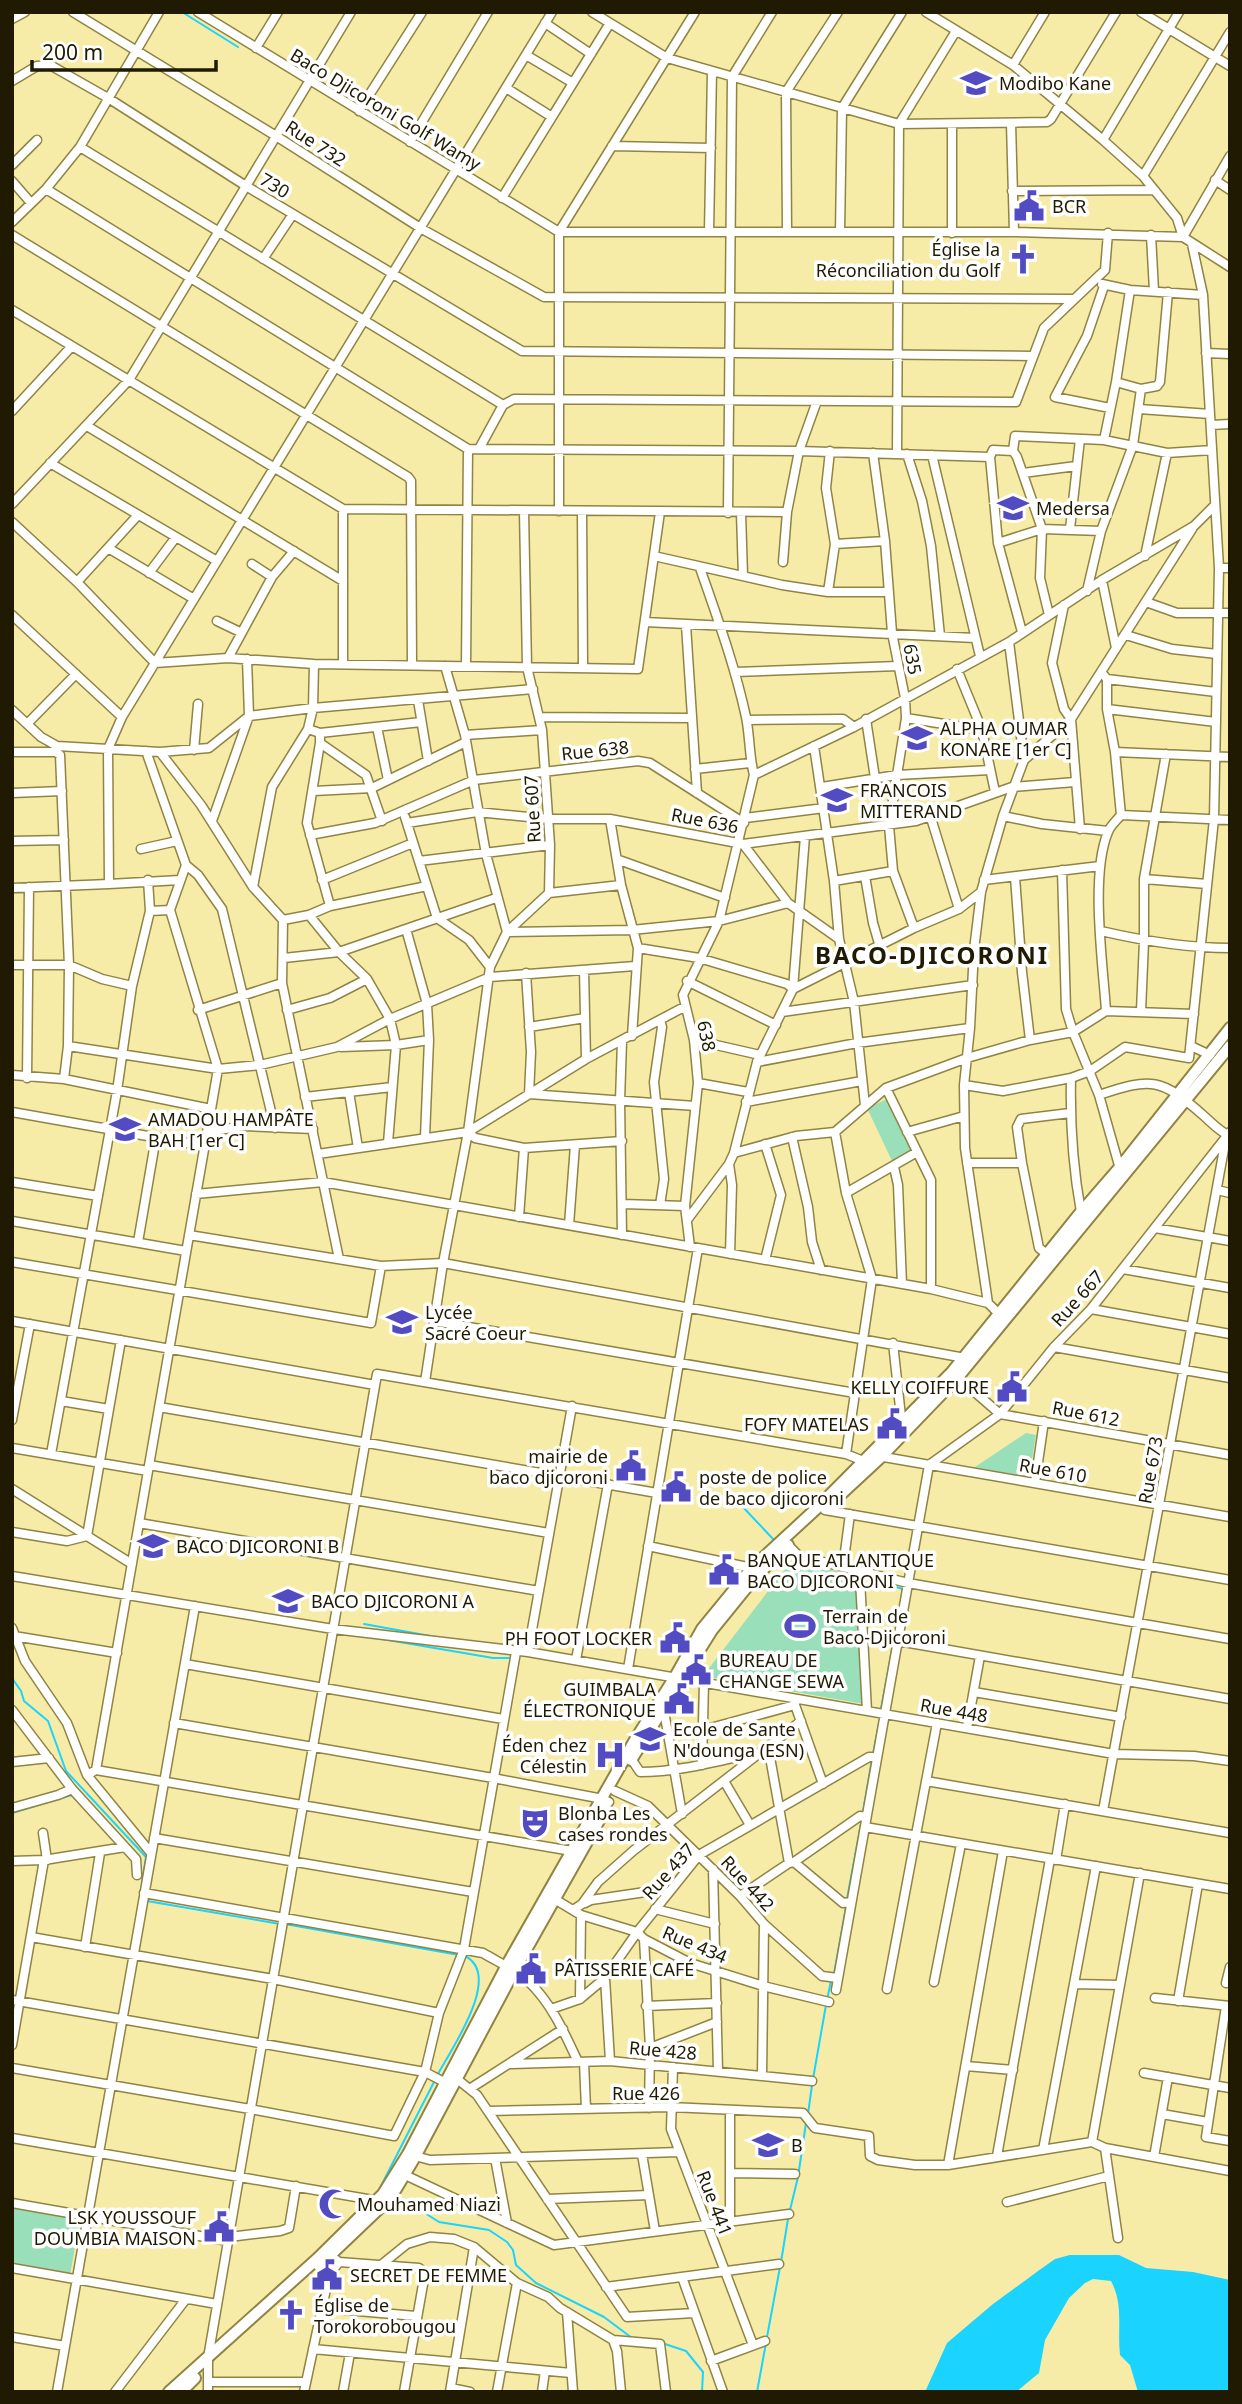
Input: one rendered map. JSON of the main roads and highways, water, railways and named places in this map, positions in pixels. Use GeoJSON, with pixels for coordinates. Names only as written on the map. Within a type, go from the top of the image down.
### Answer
{"type":"FeatureCollection","features":[{"type":"Feature","properties":{"kind":"main road"},"geometry":{"type":"LineString","coordinates":[[1219,1056],[1230,1028]]}},
{"type":"Feature","properties":{"kind":"main road"},"geometry":{"type":"LineString","coordinates":[[169,2392],[207,2363],[319,2261],[405,2175],[439,2078],[556,1900],[642,1729],[712,1630],[755,1577],[825,1510],[955,1374],[1182,1097],[1230,1046]]}},
{"type":"Feature","properties":{"kind":"main road"},"geometry":{"type":"LineString","coordinates":[[1050,1257],[1081,1212],[1121,1172]]}},
{"type":"Feature","properties":{"kind":"main road"},"geometry":{"type":"LineString","coordinates":[[510,1969],[572,1851],[615,1791],[664,1711],[702,1629],[752,1568],[872,1459]]}},
{"type":"Feature","properties":{"kind":"main road"},"geometry":{"type":"LineString","coordinates":[[319,2261],[335,2259],[386,2195],[412,2156]]}},
{"type":"Feature","properties":{"kind":"main road"},"geometry":{"type":"LineString","coordinates":[[181,2392],[207,2363]]}},
{"type":"Feature","properties":{"kind":"water"},"geometry":{"type":"Polygon","coordinates":[[[1070,2255],[1119,2255],[1146,2268],[1193,2272],[1230,2280],[1230,2392],[1138,2392],[1130,2365],[1120,2355],[1119,2308],[1115,2290],[1111,2281],[1093,2279],[1069,2298],[1045,2340],[1039,2373],[1016,2392],[925,2392],[947,2343],[1038,2271],[1055,2259],[1070,2255]]]}},
{"type":"Feature","properties":{"kind":"waterway"},"geometry":{"type":"LineString","coordinates":[[182,12],[238,47]]}},
{"type":"Feature","properties":{"kind":"waterway"},"geometry":{"type":"LineString","coordinates":[[741,1505],[774,1540]]}},
{"type":"Feature","properties":{"kind":"waterway"},"geometry":{"type":"LineString","coordinates":[[787,1552],[797,1559]]}},
{"type":"Feature","properties":{"kind":"waterway"},"geometry":{"type":"LineString","coordinates":[[846,1572],[903,1589]]}},
{"type":"Feature","properties":{"kind":"waterway"},"geometry":{"type":"LineString","coordinates":[[364,1624],[436,1637]]}},
{"type":"Feature","properties":{"kind":"waterway"},"geometry":{"type":"LineString","coordinates":[[382,1639],[493,1658],[509,1658]]}},
{"type":"Feature","properties":{"kind":"waterway"},"geometry":{"type":"LineString","coordinates":[[881,1709],[894,1639]]}},
{"type":"Feature","properties":{"kind":"waterway"},"geometry":{"type":"LineString","coordinates":[[12,1678],[24,1701],[48,1721],[66,1771],[146,1857],[142,1883]]}},
{"type":"Feature","properties":{"kind":"waterway"},"geometry":{"type":"LineString","coordinates":[[873,1754],[880,1718]]}},
{"type":"Feature","properties":{"kind":"waterway"},"geometry":{"type":"LineString","coordinates":[[863,1812],[872,1759]]}},
{"type":"Feature","properties":{"kind":"waterway"},"geometry":{"type":"LineString","coordinates":[[12,1813],[72,1795]]}},
{"type":"Feature","properties":{"kind":"waterway"},"geometry":{"type":"LineString","coordinates":[[847,1899],[862,1818]]}},
{"type":"Feature","properties":{"kind":"waterway"},"geometry":{"type":"LineString","coordinates":[[147,1901],[280,1924]]}},
{"type":"Feature","properties":{"kind":"waterway"},"geometry":{"type":"LineString","coordinates":[[834,1974],[846,1907]]}},
{"type":"Feature","properties":{"kind":"waterway"},"geometry":{"type":"LineString","coordinates":[[285,1924],[459,1955]]}},
{"type":"Feature","properties":{"kind":"waterway"},"geometry":{"type":"LineString","coordinates":[[438,2074],[463,2030],[477,1995],[479,1979],[475,1965],[465,1956]]}},
{"type":"Feature","properties":{"kind":"waterway"},"geometry":{"type":"LineString","coordinates":[[827,2000],[831,1981]]}},
{"type":"Feature","properties":{"kind":"waterway"},"geometry":{"type":"LineString","coordinates":[[813,2079],[826,2005]]}},
{"type":"Feature","properties":{"kind":"waterway"},"geometry":{"type":"LineString","coordinates":[[381,2186],[434,2082]]}},
{"type":"Feature","properties":{"kind":"waterway"},"geometry":{"type":"LineString","coordinates":[[808,2114],[812,2085]]}},
{"type":"Feature","properties":{"kind":"waterway"},"geometry":{"type":"LineString","coordinates":[[790,2210],[806,2123]]}},
{"type":"Feature","properties":{"kind":"waterway"},"geometry":{"type":"LineString","coordinates":[[398,2196],[439,2222],[489,2230],[507,2242],[513,2250],[516,2265],[536,2283],[604,2317],[632,2338]]}},
{"type":"Feature","properties":{"kind":"waterway"},"geometry":{"type":"LineString","coordinates":[[781,2262],[788,2219]]}},
{"type":"Feature","properties":{"kind":"waterway"},"geometry":{"type":"LineString","coordinates":[[767,2337],[780,2267]]}},
{"type":"Feature","properties":{"kind":"waterway"},"geometry":{"type":"LineString","coordinates":[[757,2392],[766,2343]]}},
{"type":"Feature","properties":{"kind":"waterway"},"geometry":{"type":"LineString","coordinates":[[665,2344],[686,2351],[703,2372],[702,2392]]}},
{"type":"Feature","properties":{"kind":"place","name":"Modibo Kane"},"geometry":{"type":"Point","coordinates":[976,83]}},
{"type":"Feature","properties":{"kind":"place","name":"BCR"},"geometry":{"type":"Point","coordinates":[1029,206]}},
{"type":"Feature","properties":{"kind":"place","name":"Église la Réconciliation du Golf"},"geometry":{"type":"Point","coordinates":[1023,259]}},
{"type":"Feature","properties":{"kind":"place","name":"Medersa"},"geometry":{"type":"Point","coordinates":[1013,508]}},
{"type":"Feature","properties":{"kind":"place","name":"ALPHA OUMAR KONARE [1er C]"},"geometry":{"type":"Point","coordinates":[917,738]}},
{"type":"Feature","properties":{"kind":"place","name":"FRANCOIS MITTERAND"},"geometry":{"type":"Point","coordinates":[837,800]}},
{"type":"Feature","properties":{"kind":"place","name":"AMADOU HAMPÂTE BAH [1er C]"},"geometry":{"type":"Point","coordinates":[125,1129]}},
{"type":"Feature","properties":{"kind":"place","name":"Lycée Sacré Coeur"},"geometry":{"type":"Point","coordinates":[402,1322]}},
{"type":"Feature","properties":{"kind":"place","name":"KELLY COIFFURE"},"geometry":{"type":"Point","coordinates":[1012,1387]}},
{"type":"Feature","properties":{"kind":"place","name":"FOFY MATELAS"},"geometry":{"type":"Point","coordinates":[892,1424]}},
{"type":"Feature","properties":{"kind":"place","name":"mairie de baco djicoroni"},"geometry":{"type":"Point","coordinates":[631,1466]}},
{"type":"Feature","properties":{"kind":"place","name":"poste de police de baco djicoroni"},"geometry":{"type":"Point","coordinates":[676,1487]}},
{"type":"Feature","properties":{"kind":"place","name":"BACO DJICORONI B"},"geometry":{"type":"Point","coordinates":[153,1546]}},
{"type":"Feature","properties":{"kind":"place","name":"BANQUE ATLANTIQUE BACO DJICORONI"},"geometry":{"type":"Point","coordinates":[724,1570]}},
{"type":"Feature","properties":{"kind":"place","name":"BACO DJICORONI A"},"geometry":{"type":"Point","coordinates":[288,1601]}},
{"type":"Feature","properties":{"kind":"place","name":"Terrain de Baco-Djicoroni"},"geometry":{"type":"Point","coordinates":[800,1626]}},
{"type":"Feature","properties":{"kind":"place","name":"PH FOOT LOCKER"},"geometry":{"type":"Point","coordinates":[675,1638]}},
{"type":"Feature","properties":{"kind":"place","name":"BUREAU DE CHANGE SEWA"},"geometry":{"type":"Point","coordinates":[696,1670]}},
{"type":"Feature","properties":{"kind":"place","name":"GUIMBALA ÉLECTRONIQUE"},"geometry":{"type":"Point","coordinates":[679,1699]}},
{"type":"Feature","properties":{"kind":"place","name":"Ecole de Sante N'dounga (ESN)"},"geometry":{"type":"Point","coordinates":[650,1739]}},
{"type":"Feature","properties":{"kind":"place","name":"Éden chez Célestin"},"geometry":{"type":"Point","coordinates":[610,1755]}},
{"type":"Feature","properties":{"kind":"place","name":"Blonba Les cases rondes"},"geometry":{"type":"Point","coordinates":[535,1823]}},
{"type":"Feature","properties":{"kind":"place","name":"PÂTISSERIE CAFÉ"},"geometry":{"type":"Point","coordinates":[531,1969]}},
{"type":"Feature","properties":{"kind":"place","name":"B"},"geometry":{"type":"Point","coordinates":[768,2145]}},
{"type":"Feature","properties":{"kind":"place","name":"Mouhamed Niazi"},"geometry":{"type":"Point","coordinates":[334,2204]}},
{"type":"Feature","properties":{"kind":"place","name":"LSK YOUSSOUF DOUMBIA MAISON"},"geometry":{"type":"Point","coordinates":[219,2227]}},
{"type":"Feature","properties":{"kind":"place","name":"SECRET DE FEMME"},"geometry":{"type":"Point","coordinates":[327,2275]}},
{"type":"Feature","properties":{"kind":"place","name":"Église de Torokorobougou"},"geometry":{"type":"Point","coordinates":[291,2315]}},
{"type":"Feature","properties":{"kind":"district","name":"BACO-DJICORONI"},"geometry":{"type":"Point","coordinates":[932,954]}}]}
